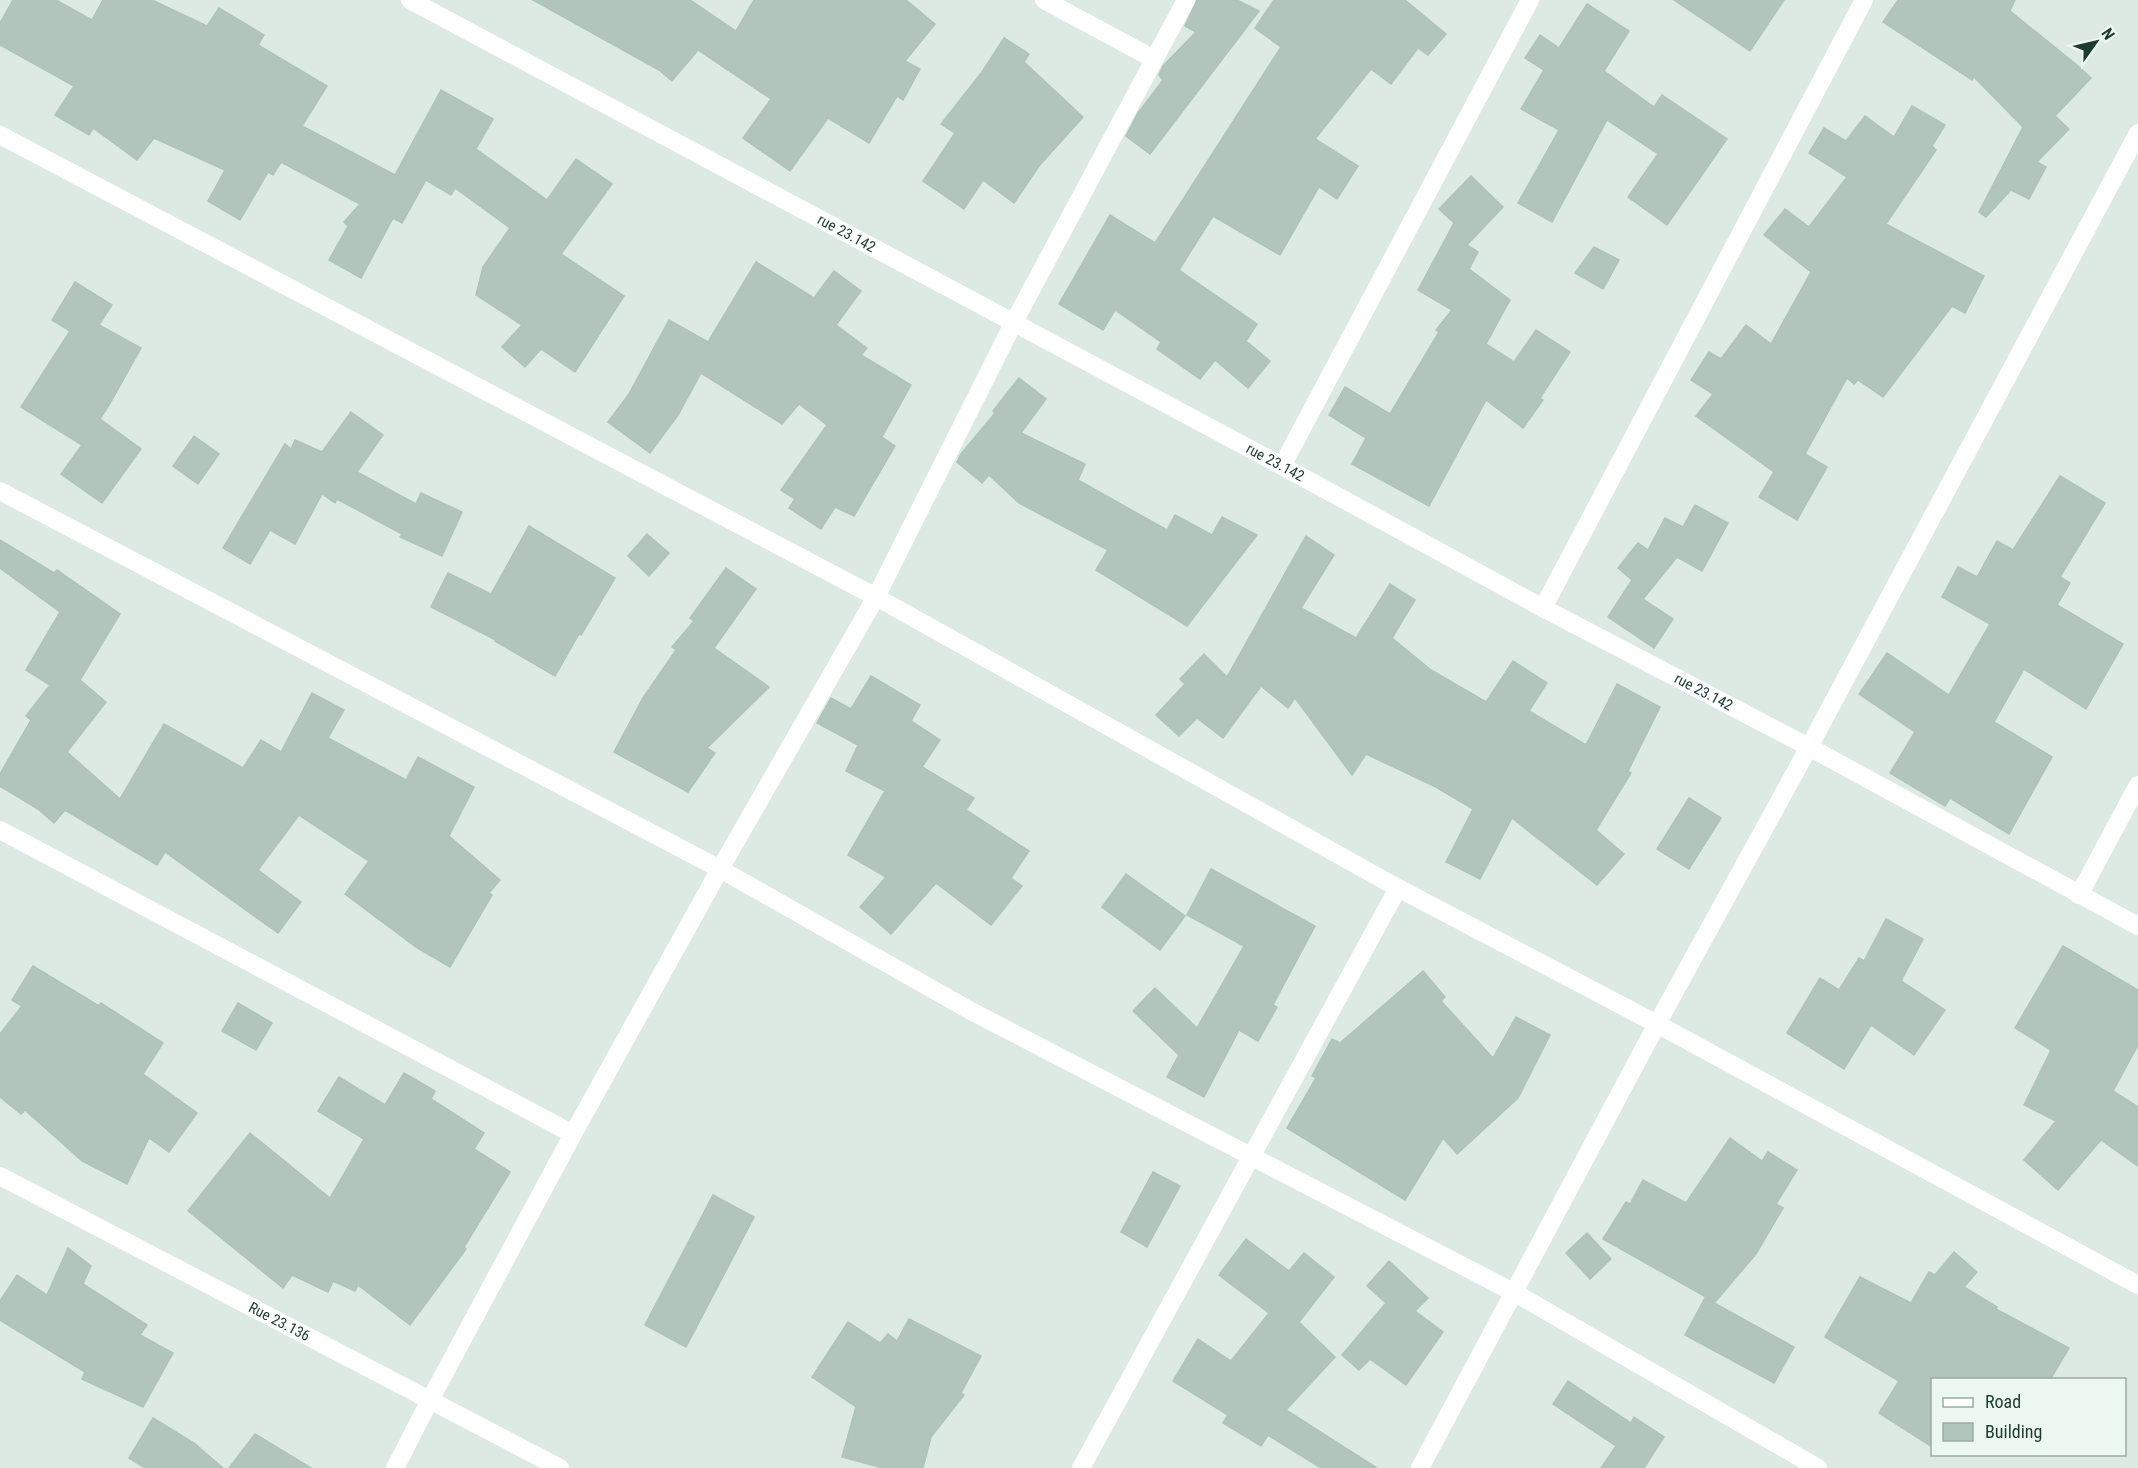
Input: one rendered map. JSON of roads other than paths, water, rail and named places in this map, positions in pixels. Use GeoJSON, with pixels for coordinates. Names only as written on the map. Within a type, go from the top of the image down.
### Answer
{"type":"FeatureCollection","features":[{"type":"Feature","properties":{"kind":"street","name":"rue 23.142"},"geometry":{"type":"LineString","coordinates":[[410,0],[1014,322],[1543,608],[1809,747],[2138,926]]}},
{"type":"Feature","properties":{"kind":"street"},"geometry":{"type":"LineString","coordinates":[[1044,0],[1154,59]]}},
{"type":"Feature","properties":{"kind":"street"},"geometry":{"type":"LineString","coordinates":[[396,1468],[573,1134],[720,869],[876,597],[1014,322],[1186,0]]}},
{"type":"Feature","properties":{"kind":"street"},"geometry":{"type":"LineString","coordinates":[[1282,466],[1530,0]]}},
{"type":"Feature","properties":{"kind":"street"},"geometry":{"type":"LineString","coordinates":[[1543,608],[1864,0]]}},
{"type":"Feature","properties":{"kind":"street"},"geometry":{"type":"LineString","coordinates":[[1420,1468],[2138,133]]}},
{"type":"Feature","properties":{"kind":"street"},"geometry":{"type":"LineString","coordinates":[[0,135],[876,597],[1398,888],[1657,1024],[2138,1285]]}},
{"type":"Feature","properties":{"kind":"street"},"geometry":{"type":"LineString","coordinates":[[0,491],[720,869],[971,1011],[1515,1293],[1792,1462],[1818,1468]]}},
{"type":"Feature","properties":{"kind":"street"},"geometry":{"type":"LineString","coordinates":[[2079,895],[2138,785]]}},
{"type":"Feature","properties":{"kind":"street"},"geometry":{"type":"LineString","coordinates":[[0,831],[573,1134]]}},
{"type":"Feature","properties":{"kind":"street"},"geometry":{"type":"LineString","coordinates":[[1081,1468],[1398,888]]}},
{"type":"Feature","properties":{"kind":"street","name":"Rue 23.136"},"geometry":{"type":"LineString","coordinates":[[0,1176],[560,1468]]}}]}
